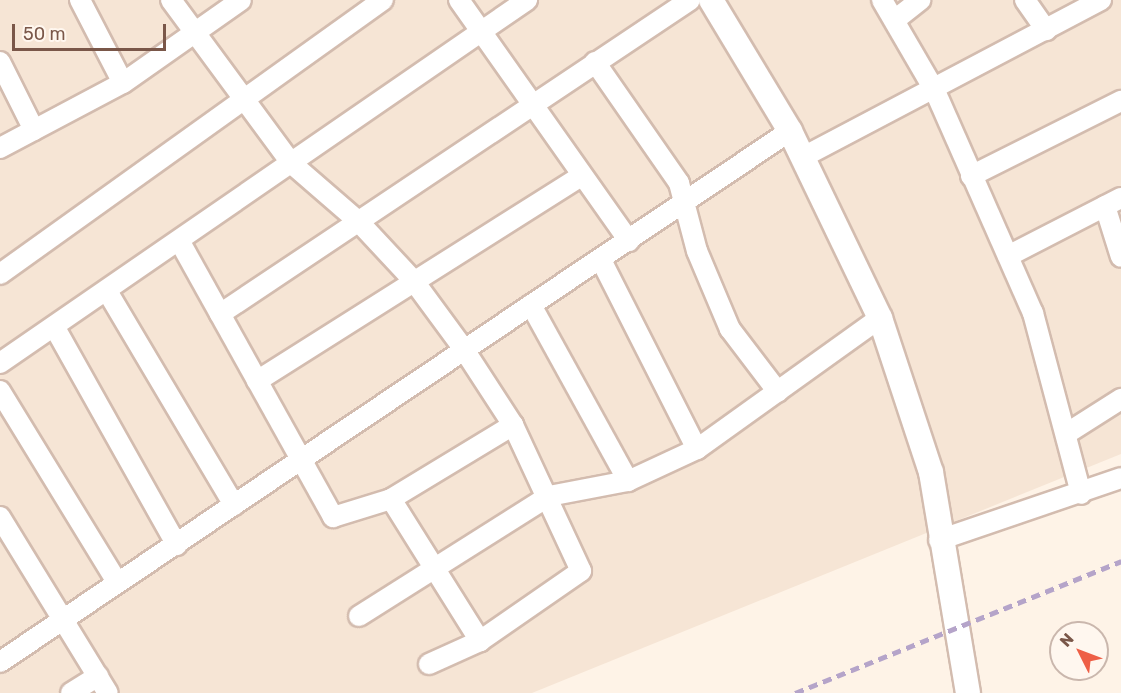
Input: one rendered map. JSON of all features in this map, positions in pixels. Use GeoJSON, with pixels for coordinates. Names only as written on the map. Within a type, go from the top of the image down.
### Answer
{"type":"FeatureCollection","features":[{"type":"Feature","properties":{"kind":"street"},"geometry":{"type":"LineString","coordinates":[[171,0],[241,102],[291,163],[358,221],[413,280],[463,348],[513,425],[549,496],[580,575],[480,641],[429,664]]}},
{"type":"Feature","properties":{"kind":"street"},"geometry":{"type":"LineString","coordinates":[[0,148],[123,83],[241,0]]}},
{"type":"Feature","properties":{"kind":"street"},"geometry":{"type":"LineString","coordinates":[[0,274],[383,0]]}},
{"type":"Feature","properties":{"kind":"street"},"geometry":{"type":"LineString","coordinates":[[459,0],[580,177],[629,241]]}},
{"type":"Feature","properties":{"kind":"street"},"geometry":{"type":"LineString","coordinates":[[0,363],[180,242],[527,0]]}},
{"type":"Feature","properties":{"kind":"street"},"geometry":{"type":"LineString","coordinates":[[220,314],[531,104],[690,0]]}},
{"type":"Feature","properties":{"kind":"street"},"geometry":{"type":"LineString","coordinates":[[711,0],[790,131],[880,318],[931,472],[939,540],[968,693]]}},
{"type":"Feature","properties":{"kind":"street"},"geometry":{"type":"LineString","coordinates":[[882,0],[896,19],[935,91],[1033,313],[1069,432],[1081,494]]}},
{"type":"Feature","properties":{"kind":"street"},"geometry":{"type":"LineString","coordinates":[[896,19],[920,0]]}},
{"type":"Feature","properties":{"kind":"street"},"geometry":{"type":"LineString","coordinates":[[1025,0],[1046,30]]}},
{"type":"Feature","properties":{"kind":"street"},"geometry":{"type":"LineString","coordinates":[[803,156],[935,91],[1101,0]]}},
{"type":"Feature","properties":{"kind":"street"},"geometry":{"type":"LineString","coordinates":[[85,2],[123,83]]}},
{"type":"Feature","properties":{"kind":"street"},"geometry":{"type":"LineString","coordinates":[[0,62],[34,130]]}},
{"type":"Feature","properties":{"kind":"street"},"geometry":{"type":"LineString","coordinates":[[595,62],[687,201],[697,251],[730,329],[778,392]]}},
{"type":"Feature","properties":{"kind":"street"},"geometry":{"type":"LineString","coordinates":[[971,176],[1121,101]]}},
{"type":"Feature","properties":{"kind":"street"},"geometry":{"type":"LineString","coordinates":[[1,658],[177,545],[463,348],[601,260],[790,131]]}},
{"type":"Feature","properties":{"kind":"street"},"geometry":{"type":"LineString","coordinates":[[257,381],[413,280],[580,177]]}},
{"type":"Feature","properties":{"kind":"street"},"geometry":{"type":"LineString","coordinates":[[1008,256],[1113,202],[1121,258]]}},
{"type":"Feature","properties":{"kind":"street"},"geometry":{"type":"LineString","coordinates":[[180,242],[333,518],[391,499],[513,425]]}},
{"type":"Feature","properties":{"kind":"street"},"geometry":{"type":"LineString","coordinates":[[601,260],[697,449]]}},
{"type":"Feature","properties":{"kind":"street"},"geometry":{"type":"LineString","coordinates":[[107,291],[234,505]]}},
{"type":"Feature","properties":{"kind":"street"},"geometry":{"type":"LineString","coordinates":[[531,305],[628,481]]}},
{"type":"Feature","properties":{"kind":"street"},"geometry":{"type":"LineString","coordinates":[[359,616],[549,496],[628,481],[697,449],[880,318]]}},
{"type":"Feature","properties":{"kind":"street"},"geometry":{"type":"LineString","coordinates":[[55,328],[177,545]]}},
{"type":"Feature","properties":{"kind":"street"},"geometry":{"type":"LineString","coordinates":[[0,391],[117,582]]}},
{"type":"Feature","properties":{"kind":"street"},"geometry":{"type":"LineString","coordinates":[[1069,432],[1121,399]]}},
{"type":"Feature","properties":{"kind":"street"},"geometry":{"type":"LineString","coordinates":[[939,540],[1081,494],[1121,478]]}},
{"type":"Feature","properties":{"kind":"street"},"geometry":{"type":"LineString","coordinates":[[391,499],[480,641]]}},
{"type":"Feature","properties":{"kind":"street"},"geometry":{"type":"LineString","coordinates":[[0,517],[61,620],[103,685],[71,693]]}},
{"type":"Feature","properties":{"kind":"shaded area"},"geometry":{"type":"Polygon","coordinates":[[[0,0],[1121,0],[1121,454],[532,693],[0,693],[0,0]]]}},
{"type":"Feature","properties":{"kind":"railway"},"geometry":{"type":"LineString","coordinates":[[795,693],[1121,561]]}}]}
